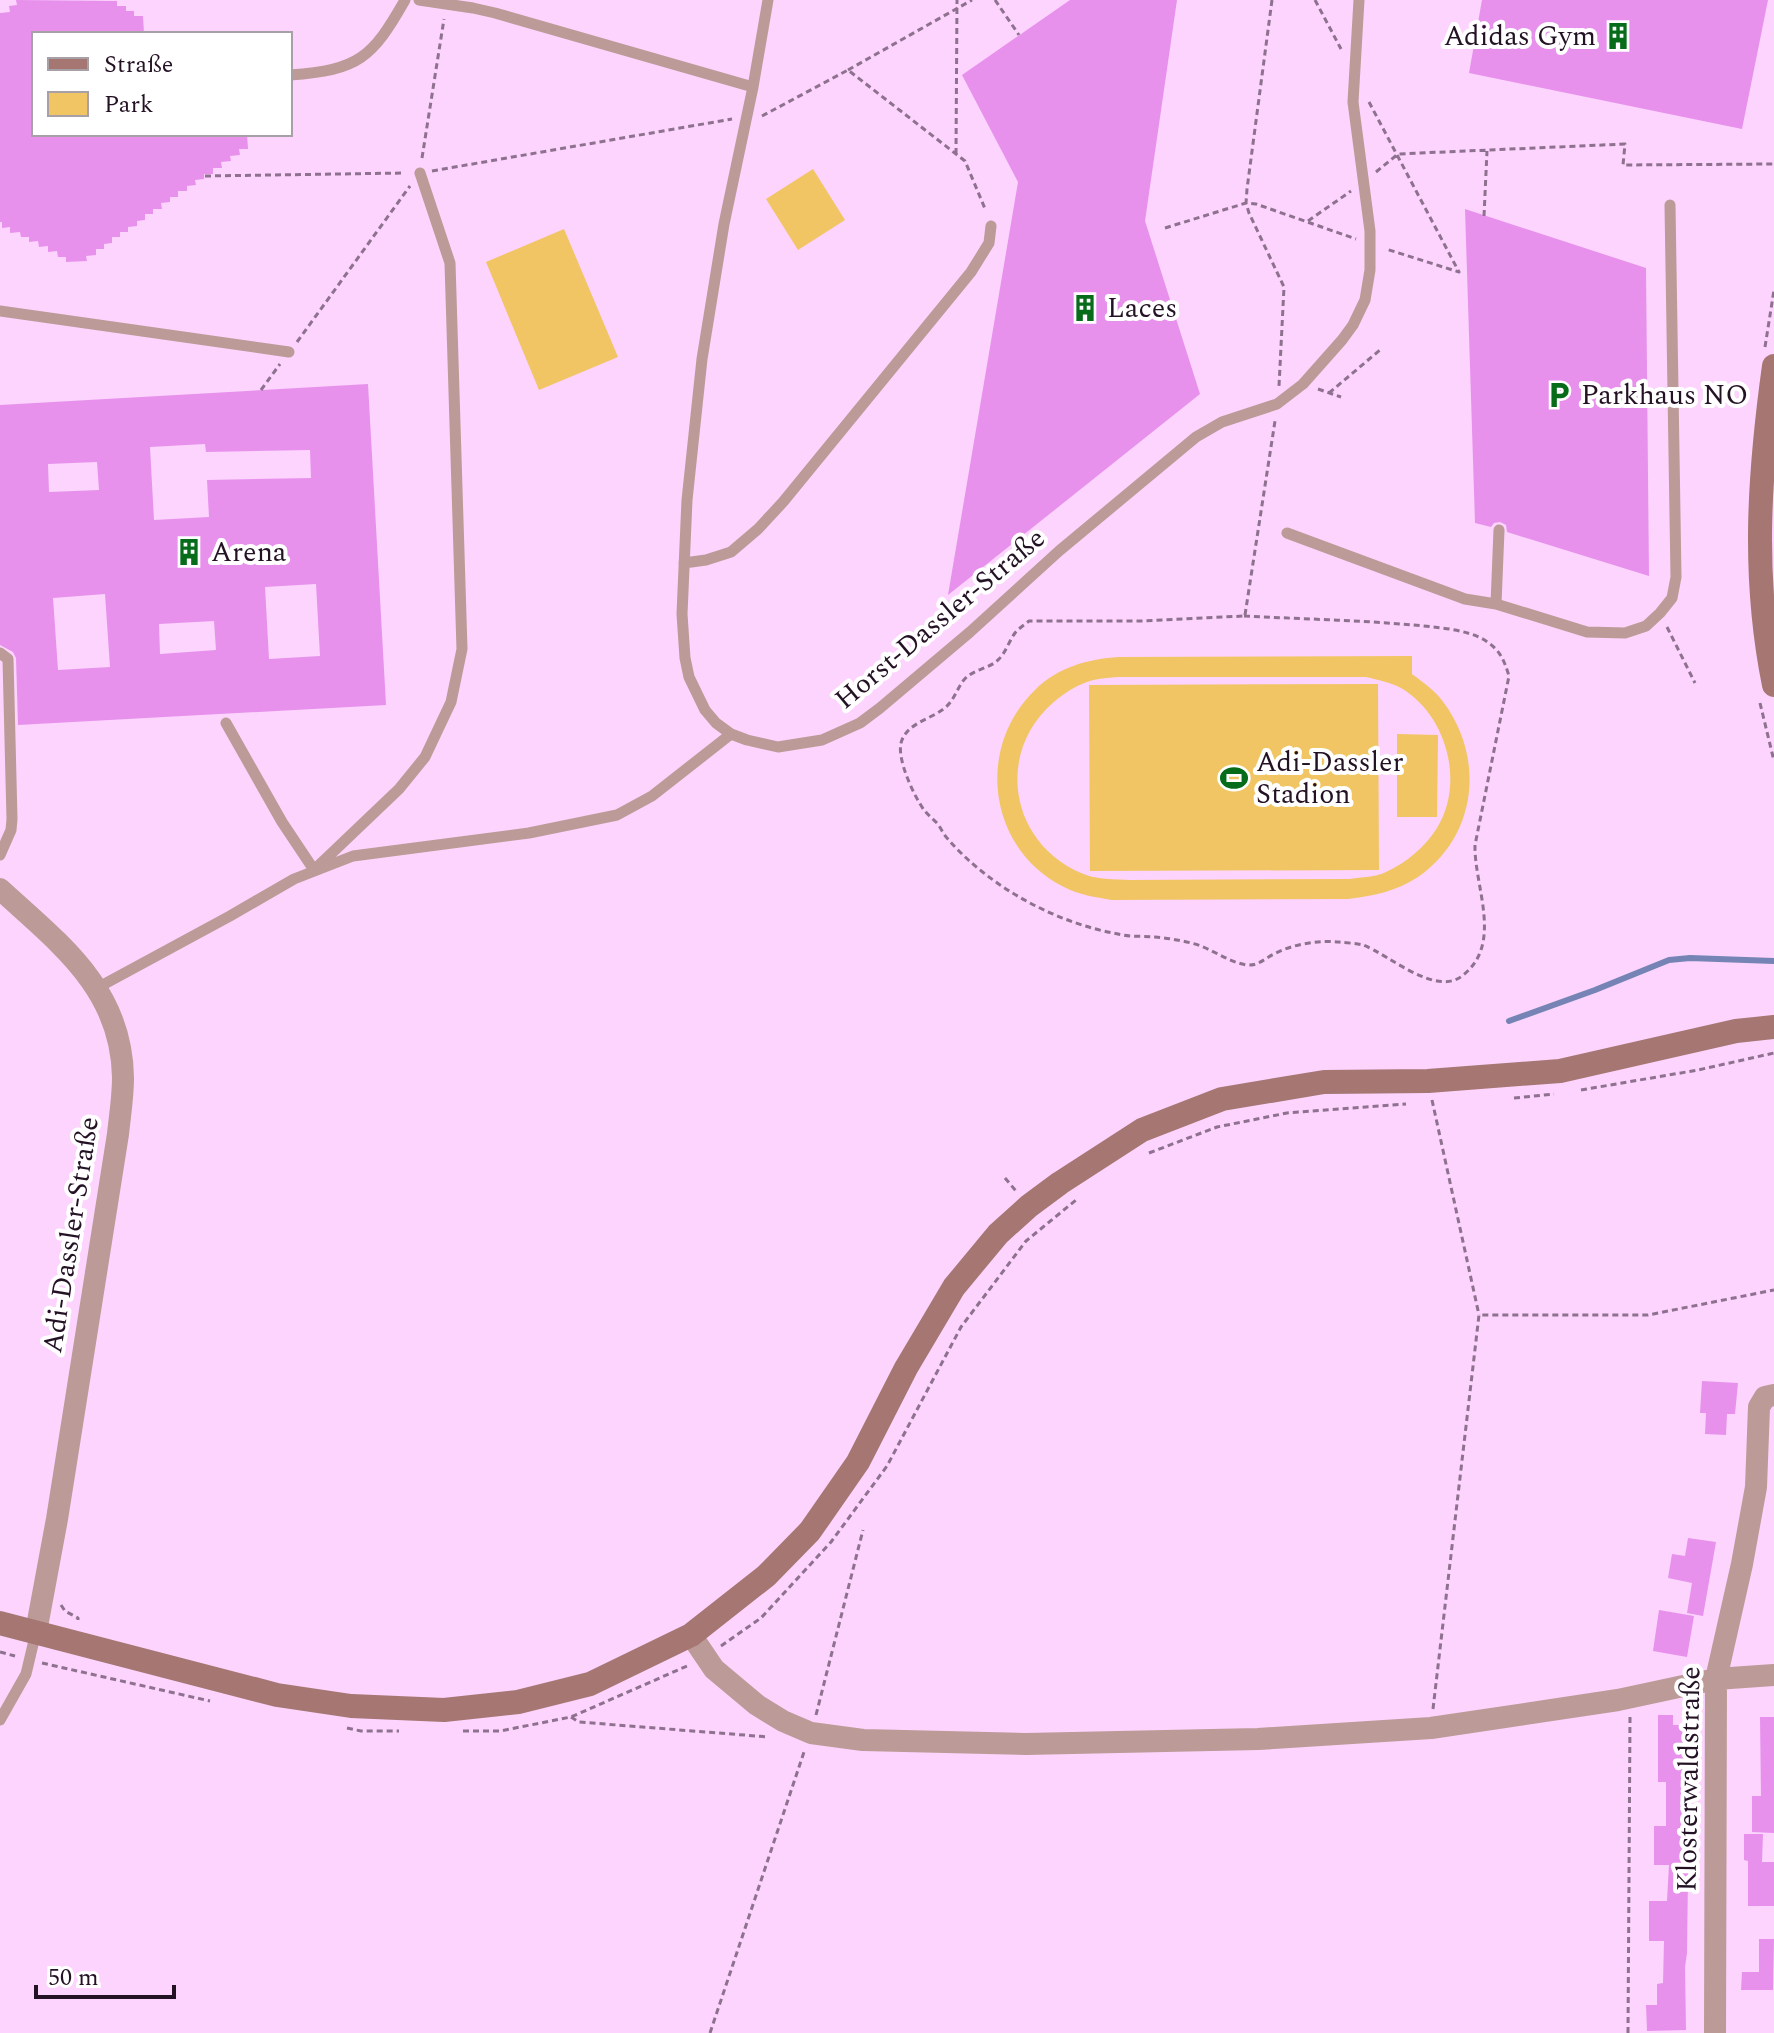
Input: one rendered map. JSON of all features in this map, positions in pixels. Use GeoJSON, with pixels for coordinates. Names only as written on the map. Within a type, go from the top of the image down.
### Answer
{"type":"FeatureCollection","features":[{"type":"Feature","properties":{"kind":"street"},"geometry":{"type":"LineString","coordinates":[[1774,366],[1760,486],[1762,600],[1774,685]]}},
{"type":"Feature","properties":{"kind":"street","name":"Adi-Dassler-Straße"},"geometry":{"type":"LineString","coordinates":[[0,889],[64,948],[97,988],[112,1017],[123,1076],[122,1103],[57,1519],[36,1632]]}},
{"type":"Feature","properties":{"kind":"street"},"geometry":{"type":"LineString","coordinates":[[1736,1031],[1774,1016]]}},
{"type":"Feature","properties":{"kind":"street"},"geometry":{"type":"LineString","coordinates":[[0,1623],[277,1695],[351,1706],[444,1710],[518,1702],[590,1684],[691,1635],[766,1576],[810,1531],[858,1462],[906,1368],[954,1287],[998,1234],[1060,1183],[1142,1130],[1222,1099],[1324,1082],[1428,1081],[1560,1071],[1736,1031],[1774,1027]]}},
{"type":"Feature","properties":{"kind":"street","name":"Klosterwaldstraße"},"geometry":{"type":"LineString","coordinates":[[1715,2033],[1716,1679],[1756,1487],[1759,1407],[1765,1397],[1774,1395]]}},
{"type":"Feature","properties":{"kind":"street"},"geometry":{"type":"LineString","coordinates":[[691,1635],[714,1669],[757,1705],[783,1721],[811,1733],[863,1740],[1026,1744],[1258,1739],[1431,1728],[1624,1699],[1716,1679],[1774,1675]]}},
{"type":"Feature","properties":{"kind":"lane"},"geometry":{"type":"LineString","coordinates":[[292,75],[322,73],[364,57],[386,34],[405,0]]}},
{"type":"Feature","properties":{"kind":"lane"},"geometry":{"type":"LineString","coordinates":[[419,0],[495,13],[753,87]]}},
{"type":"Feature","properties":{"kind":"lane","name":"Horst-Dassler-Straße"},"geometry":{"type":"LineString","coordinates":[[768,0],[724,224],[702,359],[690,470],[682,614],[689,677],[705,710],[731,734],[778,747],[822,740],[860,723],[1196,437],[1222,422],[1277,404],[1303,384],[1342,340],[1360,312],[1368,287],[1370,243],[1353,102],[1359,0]]}},
{"type":"Feature","properties":{"kind":"lane"},"geometry":{"type":"LineString","coordinates":[[314,870],[399,789],[425,757],[451,702],[462,649],[450,263],[420,173]]}},
{"type":"Feature","properties":{"kind":"lane"},"geometry":{"type":"LineString","coordinates":[[1287,533],[1465,599],[1496,604],[1587,632],[1625,633],[1646,626],[1672,598],[1676,577],[1670,205]]}},
{"type":"Feature","properties":{"kind":"lane"},"geometry":{"type":"LineString","coordinates":[[684,563],[731,552],[783,502],[971,272],[989,243],[991,226]]}},
{"type":"Feature","properties":{"kind":"lane"},"geometry":{"type":"LineString","coordinates":[[0,311],[289,352]]}},
{"type":"Feature","properties":{"kind":"lane"},"geometry":{"type":"LineString","coordinates":[[1496,604],[1499,530]]}},
{"type":"Feature","properties":{"kind":"lane"},"geometry":{"type":"LineString","coordinates":[[0,653],[8,659],[12,819],[0,855]]}},
{"type":"Feature","properties":{"kind":"lane"},"geometry":{"type":"LineString","coordinates":[[226,723],[282,822],[314,870]]}},
{"type":"Feature","properties":{"kind":"lane"},"geometry":{"type":"LineString","coordinates":[[97,988],[294,879],[353,856],[529,833],[617,815],[652,796],[731,734]]}},
{"type":"Feature","properties":{"kind":"lane"},"geometry":{"type":"LineString","coordinates":[[0,1720],[26,1674],[36,1632]]}},
{"type":"Feature","properties":{"kind":"path"},"geometry":{"type":"LineString","coordinates":[[956,154],[957,0]]}},
{"type":"Feature","properties":{"kind":"path"},"geometry":{"type":"LineString","coordinates":[[205,176],[420,173],[746,120],[848,70],[972,0]]}},
{"type":"Feature","properties":{"kind":"path"},"geometry":{"type":"LineString","coordinates":[[995,0],[1019,35]]}},
{"type":"Feature","properties":{"kind":"path"},"geometry":{"type":"LineString","coordinates":[[1244,616],[1277,404],[1284,287],[1246,203],[1272,0]]}},
{"type":"Feature","properties":{"kind":"path"},"geometry":{"type":"LineString","coordinates":[[1165,228],[1246,203],[1256,204],[1459,272],[1315,0]]}},
{"type":"Feature","properties":{"kind":"path"},"geometry":{"type":"LineString","coordinates":[[261,390],[420,173],[446,4]]}},
{"type":"Feature","properties":{"kind":"path"},"geometry":{"type":"LineString","coordinates":[[848,70],[965,161],[991,226]]}},
{"type":"Feature","properties":{"kind":"path"},"geometry":{"type":"LineString","coordinates":[[1308,222],[1398,154],[1625,144],[1623,165],[1774,164]]}},
{"type":"Feature","properties":{"kind":"path"},"geometry":{"type":"LineString","coordinates":[[1484,216],[1487,151]]}},
{"type":"Feature","properties":{"kind":"path"},"geometry":{"type":"LineString","coordinates":[[1329,393],[1380,350]]}},
{"type":"Feature","properties":{"kind":"path"},"geometry":{"type":"LineString","coordinates":[[1303,384],[1341,397]]}},
{"type":"Feature","properties":{"kind":"path"},"geometry":{"type":"LineString","coordinates":[[1660,613],[1695,683]]}},
{"type":"Feature","properties":{"kind":"path"},"geometry":{"type":"LineString","coordinates":[[1244,616],[1432,627],[1484,639],[1502,654],[1509,676],[1475,845],[1484,903],[1483,947],[1479,958],[1461,978],[1450,981],[1429,979],[1361,945],[1331,941],[1307,943],[1250,966],[1195,944],[1159,937],[1121,935],[1082,926],[1061,919],[986,876],[947,838],[924,810],[901,758],[905,733],[944,709],[954,699],[964,679],[998,660],[1015,632],[1029,621],[1143,621],[1244,616]]}},
{"type":"Feature","properties":{"kind":"path"},"geometry":{"type":"LineString","coordinates":[[1428,1081],[1479,1315],[1431,1728]]}},
{"type":"Feature","properties":{"kind":"path"},"geometry":{"type":"LineString","coordinates":[[1479,1315],[1648,1315],[1774,1290]]}},
{"type":"Feature","properties":{"kind":"path"},"geometry":{"type":"LineString","coordinates":[[819,1703],[863,1530]]}},
{"type":"Feature","properties":{"kind":"path"},"geometry":{"type":"LineString","coordinates":[[1624,1699],[1628,2033]]}},
{"type":"Feature","properties":{"kind":"path"},"geometry":{"type":"LineString","coordinates":[[571,1717],[579,1722],[777,1738]]}},
{"type":"Feature","properties":{"kind":"path"},"geometry":{"type":"LineString","coordinates":[[710,2033],[811,1733]]}},
{"type":"Feature","properties":{"kind":"green space"},"geometry":{"type":"Polygon","coordinates":[[[813,169],[845,220],[798,250],[766,199],[813,169]]]}},
{"type":"Feature","properties":{"kind":"green space"},"geometry":{"type":"Polygon","coordinates":[[[564,229],[618,357],[539,390],[486,262],[564,229]]]}},
{"type":"Feature","properties":{"kind":"green space"},"geometry":{"type":"Polygon","coordinates":[[[1412,656],[1412,674],[1444,703],[1466,748],[1468,796],[1463,819],[1453,840],[1438,860],[1410,882],[1384,892],[1348,899],[1112,900],[1064,887],[1038,870],[1019,848],[1006,823],[998,796],[998,768],[1004,740],[1016,714],[1035,690],[1053,675],[1096,660],[1119,657],[1412,656]],[[1118,677],[1083,684],[1055,701],[1036,721],[1024,745],[1018,769],[1018,794],[1025,818],[1038,840],[1057,859],[1081,873],[1099,878],[1350,879],[1382,874],[1414,854],[1437,828],[1450,791],[1450,771],[1440,732],[1417,700],[1397,686],[1366,677],[1118,677]]]}},
{"type":"Feature","properties":{"kind":"green space","name":"Adi-Dassler Stadion"},"geometry":{"type":"Polygon","coordinates":[[[1378,684],[1379,870],[1090,871],[1089,685],[1378,684]]]}},
{"type":"Feature","properties":{"kind":"green space"},"geometry":{"type":"Polygon","coordinates":[[[1397,734],[1438,735],[1437,817],[1397,817],[1397,734]]]}},
{"type":"Feature","properties":{"kind":"building"},"geometry":{"type":"Polygon","coordinates":[[[16,0],[117,1],[117,6],[126,6],[126,11],[134,11],[134,16],[143,16],[144,32],[32,32],[32,136],[247,136],[248,149],[239,149],[240,155],[230,156],[231,161],[221,162],[222,168],[213,168],[213,174],[204,174],[204,179],[195,180],[196,185],[187,186],[187,191],[178,191],[178,197],[170,197],[170,202],[161,203],[162,209],[153,209],[153,214],[145,214],[145,220],[137,221],[137,226],[128,227],[128,232],[120,232],[120,237],[112,237],[112,243],[104,244],[104,249],[96,249],[96,255],[86,256],[87,261],[66,262],[66,257],[58,257],[57,251],[48,252],[48,246],[39,247],[38,241],[29,242],[29,237],[21,237],[20,232],[10,233],[10,227],[2,228],[0,222],[0,13],[10,12],[9,6],[17,5],[16,0]]]}},
{"type":"Feature","properties":{"kind":"building","name":"Laces"},"geometry":{"type":"Polygon","coordinates":[[[1070,0],[1177,0],[1145,221],[1200,394],[948,595],[1018,182],[962,75],[1070,0]]]}},
{"type":"Feature","properties":{"kind":"building","name":"Adidas Gym"},"geometry":{"type":"Polygon","coordinates":[[[1482,0],[1768,0],[1742,129],[1469,73],[1482,0]]]}},
{"type":"Feature","properties":{"kind":"building","name":"Parkhaus NO"},"geometry":{"type":"Polygon","coordinates":[[[1465,209],[1646,268],[1649,576],[1507,532],[1506,525],[1500,522],[1491,527],[1475,523],[1465,209]]]}},
{"type":"Feature","properties":{"kind":"building","name":"Arena"},"geometry":{"type":"Polygon","coordinates":[[[368,384],[386,705],[18,725],[16,658],[13,652],[0,645],[0,405],[368,384]],[[205,444],[150,447],[154,520],[209,517],[207,480],[311,478],[310,450],[206,452],[205,444]],[[97,462],[48,464],[49,492],[99,490],[97,462]],[[316,584],[265,587],[269,659],[320,656],[316,584]],[[105,594],[53,598],[58,670],[110,667],[105,594]],[[214,621],[159,624],[160,654],[216,650],[214,621]]]}},
{"type":"Feature","properties":{"kind":"building"},"geometry":{"type":"Polygon","coordinates":[[[1702,1381],[1738,1383],[1735,1414],[1727,1414],[1726,1435],[1705,1434],[1706,1413],[1700,1413],[1702,1381]]]}},
{"type":"Feature","properties":{"kind":"building"},"geometry":{"type":"Polygon","coordinates":[[[1688,1538],[1716,1542],[1703,1616],[1687,1613],[1692,1583],[1668,1578],[1672,1554],[1685,1556],[1688,1538]]]}},
{"type":"Feature","properties":{"kind":"building"},"geometry":{"type":"Polygon","coordinates":[[[1659,1610],[1694,1616],[1687,1657],[1653,1651],[1659,1610]]]}},
{"type":"Feature","properties":{"kind":"building"},"geometry":{"type":"Polygon","coordinates":[[[1658,1715],[1673,1715],[1673,1725],[1693,1725],[1693,1766],[1685,1766],[1686,1801],[1689,1801],[1686,2030],[1647,2031],[1646,2005],[1657,2005],[1657,1984],[1663,1983],[1664,1941],[1649,1941],[1649,1901],[1667,1901],[1669,1865],[1654,1865],[1654,1826],[1666,1826],[1666,1782],[1658,1782],[1658,1715]]]}},
{"type":"Feature","properties":{"kind":"building"},"geometry":{"type":"Polygon","coordinates":[[[1760,1717],[1774,1717],[1774,1833],[1752,1832],[1752,1796],[1761,1796],[1760,1717]]]}},
{"type":"Feature","properties":{"kind":"building"},"geometry":{"type":"Polygon","coordinates":[[[1744,1834],[1763,1834],[1762,1862],[1774,1862],[1774,1906],[1748,1906],[1748,1861],[1744,1860],[1744,1834]]]}},
{"type":"Feature","properties":{"kind":"building"},"geometry":{"type":"Polygon","coordinates":[[[1759,1939],[1774,1939],[1773,1990],[1741,1990],[1742,1972],[1759,1972],[1759,1939]]]}},
{"type":"Feature","properties":{"kind":"waterway"},"geometry":{"type":"LineString","coordinates":[[1509,1021],[1669,960],[1774,961]]}},
{"type":"Feature","properties":{"kind":"place","name":"Adidas Gym"},"geometry":{"type":"Point","coordinates":[1618,36]}},
{"type":"Feature","properties":{"kind":"place","name":"Laces"},"geometry":{"type":"Point","coordinates":[1085,308]}},
{"type":"Feature","properties":{"kind":"place","name":"Parkhaus NO"},"geometry":{"type":"Point","coordinates":[1559,395]}},
{"type":"Feature","properties":{"kind":"place","name":"Arena"},"geometry":{"type":"Point","coordinates":[189,552]}},
{"type":"Feature","properties":{"kind":"place","name":"Adi-Dassler Stadion"},"geometry":{"type":"Point","coordinates":[1234,778]}}]}
